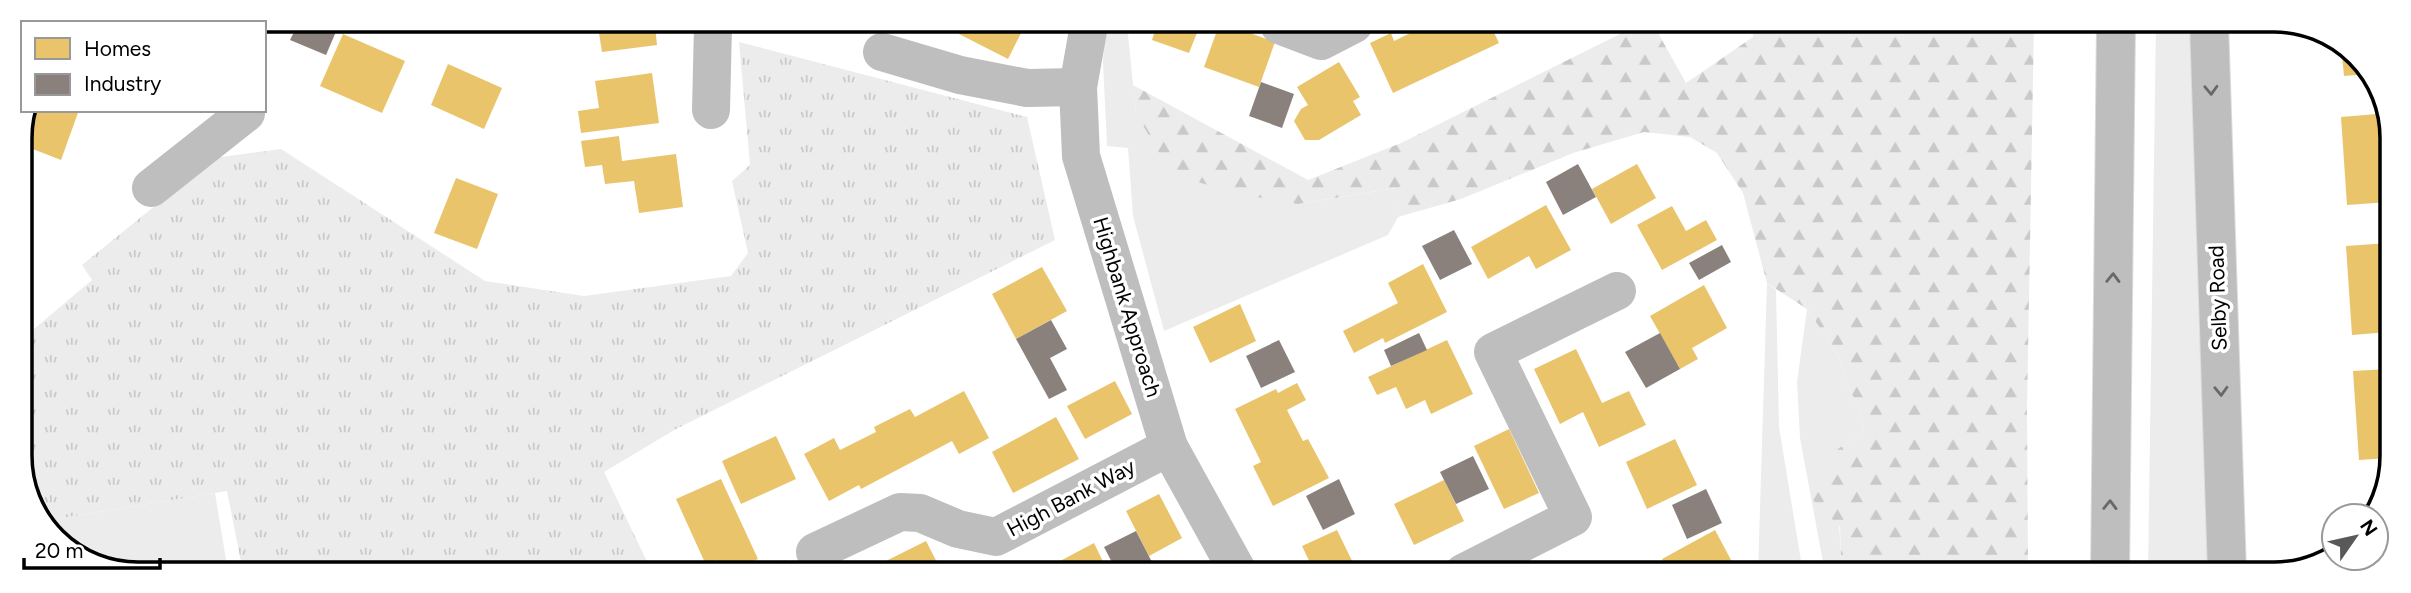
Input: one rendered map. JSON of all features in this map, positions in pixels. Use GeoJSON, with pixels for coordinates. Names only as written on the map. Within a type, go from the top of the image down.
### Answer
{"type":"FeatureCollection","features":[{"type":"Feature","properties":{"kind":"street"},"geometry":{"type":"LineString","coordinates":[[711,110],[713,32]]}},
{"type":"Feature","properties":{"kind":"street","name":"Highbank Approach"},"geometry":{"type":"LineString","coordinates":[[1088,32],[1078,87],[1081,156],[1169,447],[1232,561]]}},
{"type":"Feature","properties":{"kind":"street"},"geometry":{"type":"LineString","coordinates":[[1297,32],[1321,41],[1338,32]]}},
{"type":"Feature","properties":{"kind":"street"},"geometry":{"type":"LineString","coordinates":[[2110,561],[2116,32]]}},
{"type":"Feature","properties":{"kind":"street","name":"Selby Road"},"geometry":{"type":"LineString","coordinates":[[2209,32],[2227,561]]}},
{"type":"Feature","properties":{"kind":"street"},"geometry":{"type":"LineString","coordinates":[[882,52],[960,75],[1027,88],[1078,87]]}},
{"type":"Feature","properties":{"kind":"street"},"geometry":{"type":"LineString","coordinates":[[151,188],[246,112]]}},
{"type":"Feature","properties":{"kind":"street"},"geometry":{"type":"LineString","coordinates":[[1486,561],[1573,517],[1493,352],[1617,291]]}},
{"type":"Feature","properties":{"kind":"street","name":"High Bank Way"},"geometry":{"type":"LineString","coordinates":[[814,550],[900,512],[920,513],[958,529],[996,537],[1169,447]]}},
{"type":"Feature","properties":{"kind":"green space"},"geometry":{"type":"Polygon","coordinates":[[[1105,32],[1128,32],[1136,113],[1298,204],[1403,187],[1398,217],[1388,235],[1164,331],[1133,216],[1128,148],[1107,146],[1103,62],[1105,32]]]}},
{"type":"Feature","properties":{"kind":"green space"},"geometry":{"type":"Polygon","coordinates":[[[1624,32],[1657,32],[1686,83],[1753,37],[1753,32],[2034,32],[2027,409],[2028,561],[1842,561],[1840,527],[1813,500],[1835,451],[1864,431],[1859,408],[1845,380],[1839,356],[1807,309],[1767,283],[1743,193],[1717,153],[1690,137],[1644,132],[1573,153],[1461,199],[1398,217],[1402,187],[1298,204],[1238,194],[1171,174],[1136,113],[1133,85],[1308,180],[1401,143],[1624,32]]]}},
{"type":"Feature","properties":{"kind":"green space"},"geometry":{"type":"Polygon","coordinates":[[[2156,32],[2191,32],[2208,561],[2148,561],[2156,32]]]}},
{"type":"Feature","properties":{"kind":"green space"},"geometry":{"type":"Polygon","coordinates":[[[739,42],[1027,117],[1055,240],[676,429],[604,472],[647,562],[241,562],[227,491],[53,520],[40,496],[32,456],[32,331],[92,280],[82,265],[214,158],[281,149],[485,281],[584,296],[731,276],[748,253],[732,181],[750,165],[739,42]]]}},
{"type":"Feature","properties":{"kind":"green space"},"geometry":{"type":"Polygon","coordinates":[[[1767,283],[1776,290],[1779,427],[1801,561],[1758,561],[1767,283]]]}},
{"type":"Feature","properties":{"kind":"green space"},"geometry":{"type":"Polygon","coordinates":[[[1807,309],[1839,356],[1845,380],[1859,408],[1864,431],[1835,451],[1842,561],[1823,561],[1800,438],[1797,382],[1807,309]]]}},
{"type":"Feature","properties":{"kind":"green space"},"geometry":{"type":"Polygon","coordinates":[[[215,493],[226,562],[138,562],[103,556],[73,540],[53,520],[215,493]]]}},
{"type":"Feature","properties":{"kind":"building: Homes"},"geometry":{"type":"Polygon","coordinates":[[[599,32],[656,32],[657,45],[602,52],[599,32]]]}},
{"type":"Feature","properties":{"kind":"building: Homes"},"geometry":{"type":"Polygon","coordinates":[[[960,32],[1022,32],[1008,59],[959,34],[960,32]]]}},
{"type":"Feature","properties":{"kind":"building: Homes"},"geometry":{"type":"Polygon","coordinates":[[[1155,32],[1197,32],[1189,53],[1152,40],[1155,32]]]}},
{"type":"Feature","properties":{"kind":"building: Homes"},"geometry":{"type":"Polygon","coordinates":[[[1216,32],[1247,32],[1275,42],[1259,87],[1204,67],[1216,32]]]}},
{"type":"Feature","properties":{"kind":"building: Homes"},"geometry":{"type":"Polygon","coordinates":[[[1413,32],[1494,32],[1499,43],[1393,93],[1370,43],[1391,33],[1394,41],[1413,32]]]}},
{"type":"Feature","properties":{"kind":"building: Homes"},"geometry":{"type":"Polygon","coordinates":[[[343,34],[405,61],[382,113],[320,86],[343,34]]]}},
{"type":"Feature","properties":{"kind":"building: Homes"},"geometry":{"type":"Polygon","coordinates":[[[2342,57],[2358,75],[2344,76],[2342,57]]]}},
{"type":"Feature","properties":{"kind":"building: Homes"},"geometry":{"type":"Polygon","coordinates":[[[1339,62],[1360,97],[1353,101],[1361,115],[1319,140],[1305,140],[1294,121],[1301,109],[1308,105],[1297,87],[1339,62]]]}},
{"type":"Feature","properties":{"kind":"building: Homes"},"geometry":{"type":"Polygon","coordinates":[[[448,64],[502,88],[484,129],[431,105],[448,64]]]}},
{"type":"Feature","properties":{"kind":"building: Homes"},"geometry":{"type":"Polygon","coordinates":[[[652,73],[659,123],[581,133],[578,111],[599,108],[595,81],[652,73]]]}},
{"type":"Feature","properties":{"kind":"building: Homes"},"geometry":{"type":"Polygon","coordinates":[[[35,112],[78,112],[61,160],[32,149],[35,112]]]}},
{"type":"Feature","properties":{"kind":"building: Homes"},"geometry":{"type":"Polygon","coordinates":[[[2376,114],[2380,138],[2380,203],[2347,205],[2341,117],[2376,114]]]}},
{"type":"Feature","properties":{"kind":"building: Homes"},"geometry":{"type":"Polygon","coordinates":[[[619,136],[622,161],[676,154],[683,207],[639,213],[634,181],[605,184],[602,165],[585,167],[581,141],[619,136]]]}},
{"type":"Feature","properties":{"kind":"building: Homes"},"geometry":{"type":"Polygon","coordinates":[[[1637,164],[1656,198],[1611,224],[1592,189],[1637,164]]]}},
{"type":"Feature","properties":{"kind":"building: Homes"},"geometry":{"type":"Polygon","coordinates":[[[456,178],[498,194],[477,249],[434,233],[456,178]]]}},
{"type":"Feature","properties":{"kind":"building: Homes"},"geometry":{"type":"Polygon","coordinates":[[[1546,205],[1571,250],[1536,269],[1529,256],[1488,279],[1471,247],[1546,205]]]}},
{"type":"Feature","properties":{"kind":"building: Homes"},"geometry":{"type":"Polygon","coordinates":[[[1672,206],[1686,231],[1706,220],[1717,240],[1662,270],[1637,225],[1672,206]]]}},
{"type":"Feature","properties":{"kind":"building: Homes"},"geometry":{"type":"Polygon","coordinates":[[[2380,244],[2380,333],[2352,335],[2346,246],[2380,244]]]}},
{"type":"Feature","properties":{"kind":"building: Homes"},"geometry":{"type":"Polygon","coordinates":[[[1423,264],[1447,312],[1385,343],[1383,338],[1354,353],[1343,331],[1398,303],[1388,283],[1423,264]]]}},
{"type":"Feature","properties":{"kind":"building: Homes"},"geometry":{"type":"Polygon","coordinates":[[[1042,267],[1067,311],[1016,339],[992,294],[1042,267]]]}},
{"type":"Feature","properties":{"kind":"building: Homes"},"geometry":{"type":"Polygon","coordinates":[[[1704,285],[1727,328],[1692,348],[1698,359],[1680,369],[1650,316],[1704,285]]]}},
{"type":"Feature","properties":{"kind":"building: Homes"},"geometry":{"type":"Polygon","coordinates":[[[1240,304],[1256,341],[1210,363],[1193,327],[1240,304]]]}},
{"type":"Feature","properties":{"kind":"building: Homes"},"geometry":{"type":"Polygon","coordinates":[[[1447,340],[1473,394],[1431,414],[1425,400],[1406,409],[1396,387],[1377,395],[1368,377],[1447,340]]]}},
{"type":"Feature","properties":{"kind":"building: Homes"},"geometry":{"type":"Polygon","coordinates":[[[1576,349],[1602,403],[1629,391],[1646,425],[1599,447],[1583,412],[1560,424],[1534,369],[1576,349]]]}},
{"type":"Feature","properties":{"kind":"building: Homes"},"geometry":{"type":"Polygon","coordinates":[[[2380,370],[2380,459],[2359,460],[2353,371],[2380,370]]]}},
{"type":"Feature","properties":{"kind":"building: Homes"},"geometry":{"type":"Polygon","coordinates":[[[1115,381],[1132,414],[1085,439],[1067,406],[1115,381]]]}},
{"type":"Feature","properties":{"kind":"building: Homes"},"geometry":{"type":"Polygon","coordinates":[[[1297,383],[1306,400],[1287,410],[1303,441],[1308,439],[1329,478],[1273,506],[1253,466],[1261,462],[1235,409],[1276,389],[1278,393],[1297,383]]]}},
{"type":"Feature","properties":{"kind":"building: Homes"},"geometry":{"type":"Polygon","coordinates":[[[964,391],[989,438],[959,454],[952,441],[861,489],[859,485],[829,501],[804,454],[834,438],[840,450],[876,432],[874,427],[910,409],[915,417],[964,391]]]}},
{"type":"Feature","properties":{"kind":"building: Homes"},"geometry":{"type":"Polygon","coordinates":[[[1056,417],[1079,459],[1013,493],[992,452],[1056,417]]]}},
{"type":"Feature","properties":{"kind":"building: Homes"},"geometry":{"type":"Polygon","coordinates":[[[1509,429],[1539,493],[1504,509],[1474,446],[1509,429]]]}},
{"type":"Feature","properties":{"kind":"building: Homes"},"geometry":{"type":"Polygon","coordinates":[[[776,436],[796,479],[741,504],[722,461],[776,436]]]}},
{"type":"Feature","properties":{"kind":"building: Homes"},"geometry":{"type":"Polygon","coordinates":[[[1675,439],[1697,485],[1647,509],[1626,462],[1675,439]]]}},
{"type":"Feature","properties":{"kind":"building: Homes"},"geometry":{"type":"Polygon","coordinates":[[[721,479],[758,559],[752,562],[705,562],[676,499],[721,479]]]}},
{"type":"Feature","properties":{"kind":"building: Homes"},"geometry":{"type":"Polygon","coordinates":[[[1444,480],[1464,521],[1414,545],[1394,504],[1444,480]]]}},
{"type":"Feature","properties":{"kind":"building: Homes"},"geometry":{"type":"Polygon","coordinates":[[[1159,494],[1182,538],[1149,556],[1126,511],[1159,494]]]}},
{"type":"Feature","properties":{"kind":"building: Homes"},"geometry":{"type":"Polygon","coordinates":[[[1337,530],[1352,561],[1309,561],[1302,546],[1337,530]]]}},
{"type":"Feature","properties":{"kind":"building: Homes"},"geometry":{"type":"Polygon","coordinates":[[[1715,530],[1732,561],[1663,561],[1662,559],[1715,530]]]}},
{"type":"Feature","properties":{"kind":"building: Homes"},"geometry":{"type":"Polygon","coordinates":[[[926,541],[937,562],[885,562],[926,541]]]}},
{"type":"Feature","properties":{"kind":"building: Homes"},"geometry":{"type":"Polygon","coordinates":[[[1094,543],[1103,562],[1059,562],[1094,543]]]}},
{"type":"Feature","properties":{"kind":"building: Industry"},"geometry":{"type":"Polygon","coordinates":[[[294,32],[336,32],[326,55],[290,40],[294,32]]]}},
{"type":"Feature","properties":{"kind":"building: Industry"},"geometry":{"type":"Polygon","coordinates":[[[1261,82],[1294,94],[1282,128],[1249,116],[1261,82]]]}},
{"type":"Feature","properties":{"kind":"building: Industry"},"geometry":{"type":"Polygon","coordinates":[[[1578,164],[1596,197],[1563,215],[1546,182],[1578,164]]]}},
{"type":"Feature","properties":{"kind":"building: Industry"},"geometry":{"type":"Polygon","coordinates":[[[1454,230],[1472,264],[1440,280],[1422,246],[1454,230]]]}},
{"type":"Feature","properties":{"kind":"building: Industry"},"geometry":{"type":"Polygon","coordinates":[[[1722,245],[1731,262],[1699,280],[1689,263],[1722,245]]]}},
{"type":"Feature","properties":{"kind":"building: Industry"},"geometry":{"type":"Polygon","coordinates":[[[1051,320],[1067,349],[1050,358],[1067,390],[1049,399],[1016,339],[1051,320]]]}},
{"type":"Feature","properties":{"kind":"building: Industry"},"geometry":{"type":"Polygon","coordinates":[[[1419,333],[1427,350],[1391,366],[1384,350],[1419,333]]]}},
{"type":"Feature","properties":{"kind":"building: Industry"},"geometry":{"type":"Polygon","coordinates":[[[1660,333],[1680,369],[1646,388],[1625,352],[1660,333]]]}},
{"type":"Feature","properties":{"kind":"building: Industry"},"geometry":{"type":"Polygon","coordinates":[[[1279,340],[1295,372],[1261,388],[1246,356],[1279,340]]]}},
{"type":"Feature","properties":{"kind":"building: Industry"},"geometry":{"type":"Polygon","coordinates":[[[1473,456],[1489,489],[1456,504],[1440,472],[1473,456]]]}},
{"type":"Feature","properties":{"kind":"building: Industry"},"geometry":{"type":"Polygon","coordinates":[[[1339,479],[1355,514],[1323,530],[1306,496],[1339,479]]]}},
{"type":"Feature","properties":{"kind":"building: Industry"},"geometry":{"type":"Polygon","coordinates":[[[1706,489],[1722,523],[1687,539],[1672,505],[1706,489]]]}},
{"type":"Feature","properties":{"kind":"building: Industry"},"geometry":{"type":"Polygon","coordinates":[[[1136,531],[1152,562],[1112,562],[1104,547],[1136,531]]]}}]}
